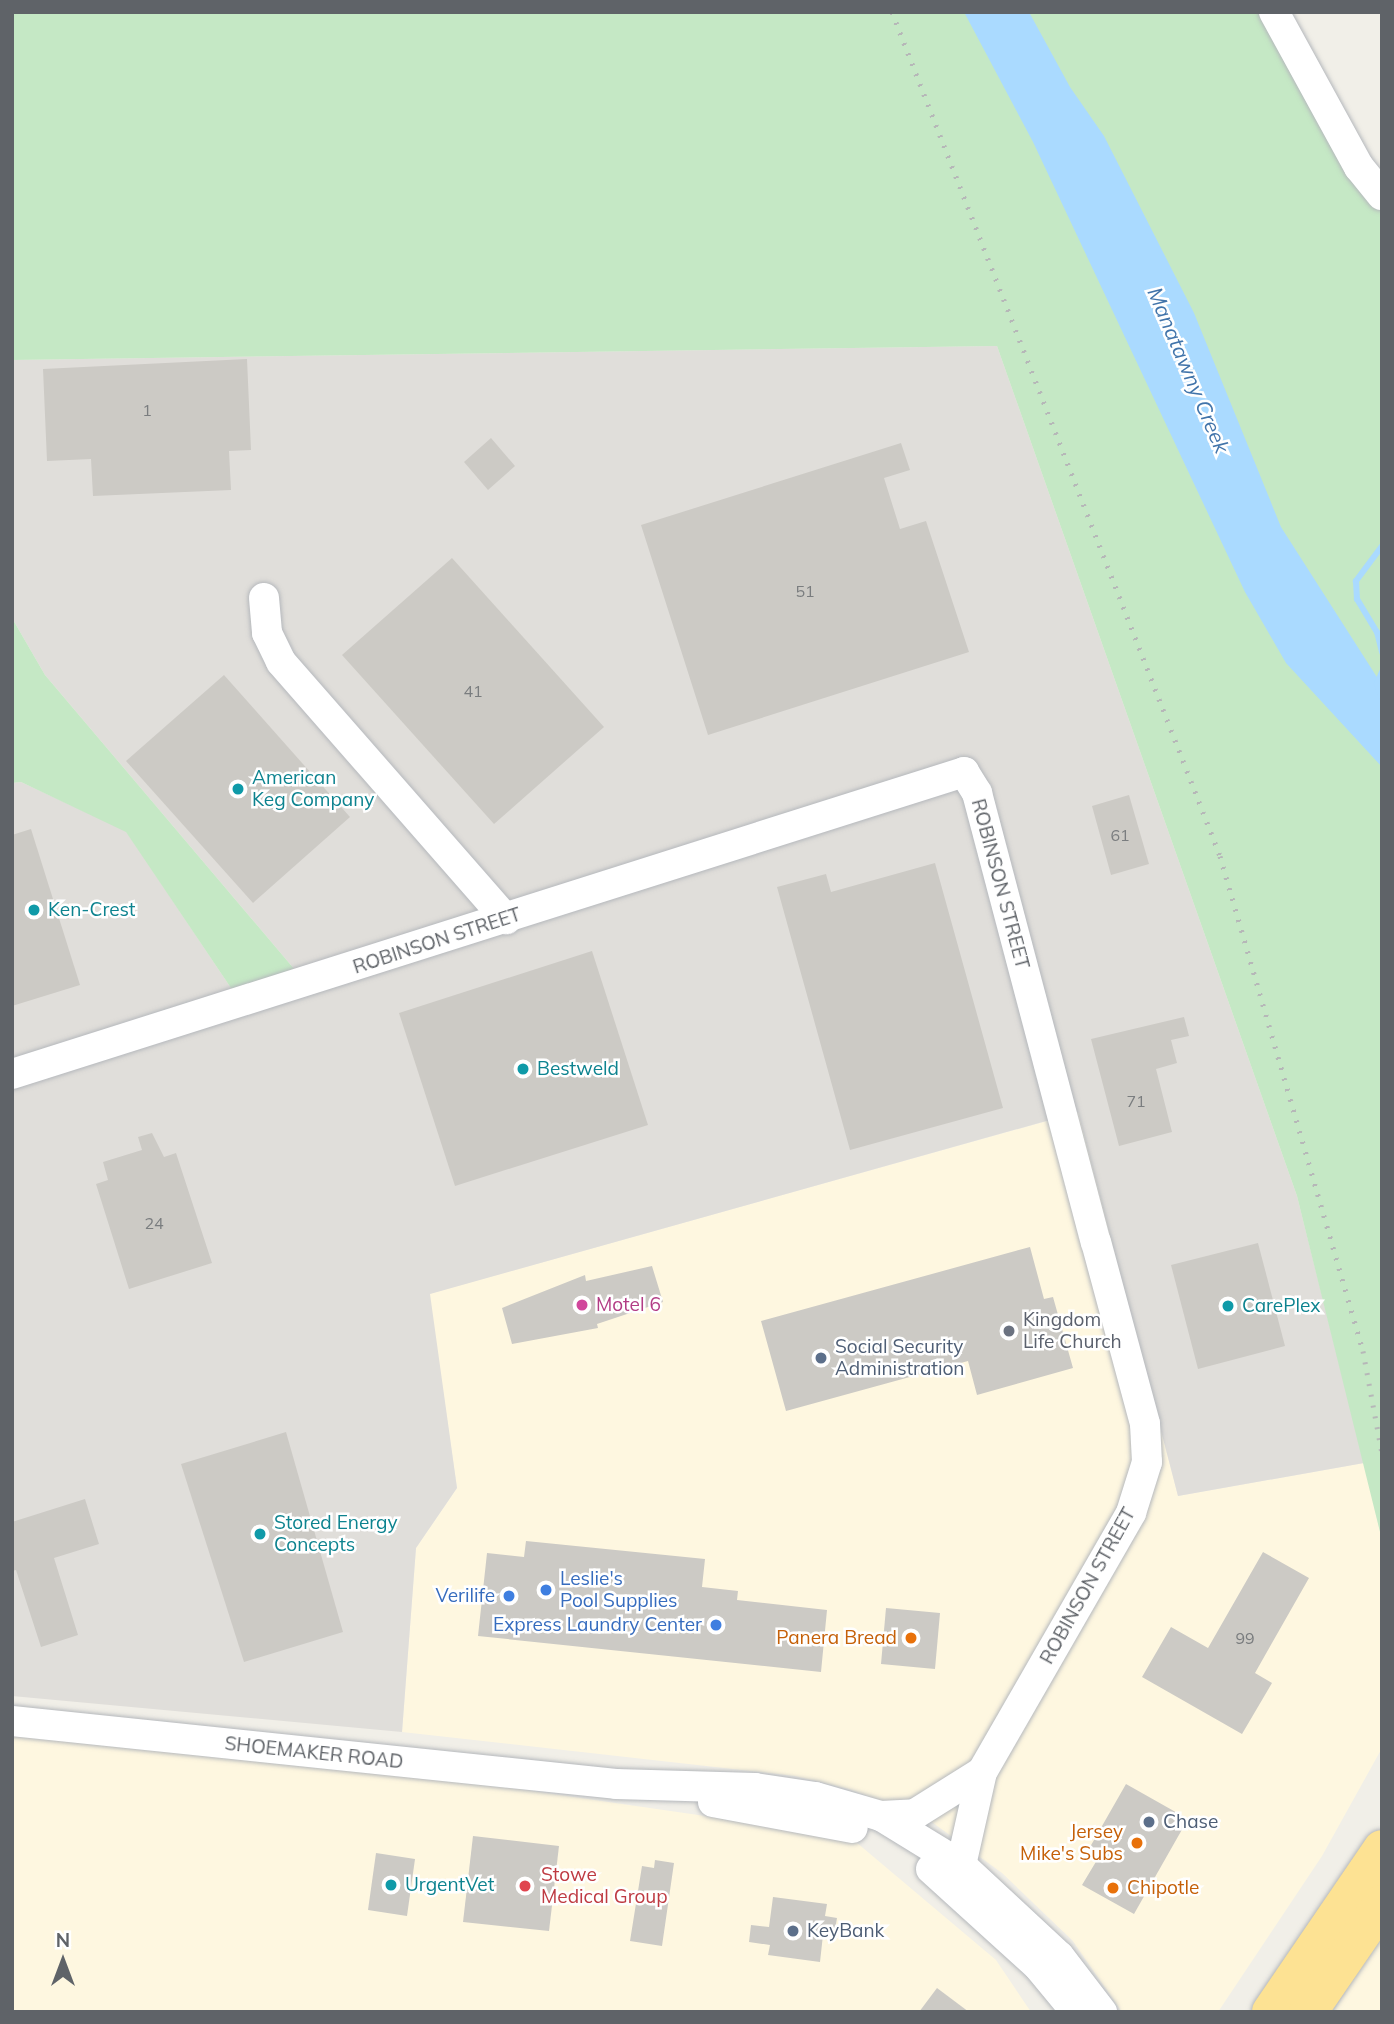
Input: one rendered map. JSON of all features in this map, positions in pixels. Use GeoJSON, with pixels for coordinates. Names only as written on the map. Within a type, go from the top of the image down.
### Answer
{"type":"FeatureCollection","features":[{"type":"Feature","properties":{"kind":"highway"},"geometry":{"type":"LineString","coordinates":[[1281,2009],[1382,1849]]}},
{"type":"Feature","properties":{"kind":"highway"},"geometry":{"type":"LineString","coordinates":[[1281,2009],[1382,1904]]}},
{"type":"Feature","properties":{"kind":"street"},"geometry":{"type":"LineString","coordinates":[[1274,12],[1359,167],[1382,195]]}},
{"type":"Feature","properties":{"kind":"street"},"geometry":{"type":"LineString","coordinates":[[264,597],[267,633],[281,662],[506,919]]}},
{"type":"Feature","properties":{"kind":"street","name":"ROBINSON STREET"},"geometry":{"type":"LineString","coordinates":[[12,1074],[964,772],[977,793],[1144,1424],[1147,1462],[1131,1513],[982,1772],[954,1873]]}},
{"type":"Feature","properties":{"kind":"street","name":"SHOEMAKER ROAD"},"geometry":{"type":"LineString","coordinates":[[12,1721],[616,1784],[755,1788],[815,1797],[881,1816],[1051,1948],[1102,2012]]}},
{"type":"Feature","properties":{"kind":"street","name":"ROBINSON STREET"},"geometry":{"type":"LineString","coordinates":[[881,1816],[915,1814],[982,1772]]}},
{"type":"Feature","properties":{"kind":"street","name":"SHOEMAKER ROAD"},"geometry":{"type":"LineString","coordinates":[[616,1784],[849,1827],[954,1873],[1076,2012]]}},
{"type":"Feature","properties":{"kind":"shaded area"},"geometry":{"type":"Polygon","coordinates":[[[997,346],[1297,1196],[1364,1463],[1178,1496],[1078,1112],[430,1294],[457,1488],[416,1548],[402,1732],[12,1696],[12,783],[21,782],[126,831],[233,991],[295,970],[45,675],[12,618],[12,360],[997,346]]]}},
{"type":"Feature","properties":{"kind":"shaded area"},"geometry":{"type":"Polygon","coordinates":[[[1079,1112],[1178,1496],[1364,1463],[1382,1540],[1382,1748],[1322,1856],[1218,2012],[1122,2012],[1072,1940],[1002,1873],[929,1820],[849,1789],[795,1776],[402,1732],[416,1548],[457,1488],[429,1294],[1079,1112]]]}},
{"type":"Feature","properties":{"kind":"shaded area"},"geometry":{"type":"Polygon","coordinates":[[[12,1720],[147,1735],[850,1837],[996,1960],[1031,2012],[12,2012],[12,1720]]]}},
{"type":"Feature","properties":{"kind":"shaded area"},"geometry":{"type":"Polygon","coordinates":[[[1382,1934],[1382,2012],[1333,2012],[1382,1934]]]}},
{"type":"Feature","properties":{"kind":"green space"},"geometry":{"type":"Polygon","coordinates":[[[12,12],[1274,12],[1382,179],[1382,1540],[1297,1196],[997,346],[12,360],[12,12]]]}},
{"type":"Feature","properties":{"kind":"green space"},"geometry":{"type":"Polygon","coordinates":[[[12,618],[45,675],[295,970],[233,991],[126,832],[21,782],[12,783],[12,618]]]}},
{"type":"Feature","properties":{"kind":"water","name":"Manatawny Creek"},"geometry":{"type":"Polygon","coordinates":[[[964,12],[1029,12],[1070,87],[1104,136],[1194,313],[1281,527],[1382,685],[1382,767],[1286,663],[1245,592],[1033,142],[964,12]]]}},
{"type":"Feature","properties":{"kind":"building"},"geometry":{"type":"Polygon","coordinates":[[[247,359],[251,450],[229,451],[231,490],[93,496],[91,459],[47,461],[43,369],[247,359]]]}},
{"type":"Feature","properties":{"kind":"building"},"geometry":{"type":"Polygon","coordinates":[[[491,438],[515,466],[488,490],[464,462],[491,438]]]}},
{"type":"Feature","properties":{"kind":"building"},"geometry":{"type":"Polygon","coordinates":[[[901,443],[910,470],[884,478],[900,529],[926,521],[969,652],[708,735],[641,525],[901,443]]]}},
{"type":"Feature","properties":{"kind":"building"},"geometry":{"type":"Polygon","coordinates":[[[452,558],[604,727],[494,824],[342,655],[452,558]]]}},
{"type":"Feature","properties":{"kind":"building","name":"American Keg Company"},"geometry":{"type":"Polygon","coordinates":[[[224,675],[350,817],[253,903],[126,761],[224,675]]]}},
{"type":"Feature","properties":{"kind":"building"},"geometry":{"type":"Polygon","coordinates":[[[1129,795],[1149,864],[1111,875],[1092,806],[1129,795]]]}},
{"type":"Feature","properties":{"kind":"building","name":"Ken-Crest"},"geometry":{"type":"Polygon","coordinates":[[[31,829],[80,985],[12,1006],[12,835],[31,829]]]}},
{"type":"Feature","properties":{"kind":"building"},"geometry":{"type":"Polygon","coordinates":[[[935,863],[1003,1108],[850,1150],[777,887],[826,874],[831,892],[935,863]]]}},
{"type":"Feature","properties":{"kind":"building","name":"Bestweld"},"geometry":{"type":"Polygon","coordinates":[[[592,951],[648,1125],[455,1186],[399,1013],[592,951]]]}},
{"type":"Feature","properties":{"kind":"building"},"geometry":{"type":"Polygon","coordinates":[[[1184,1017],[1189,1036],[1171,1040],[1177,1063],[1156,1069],[1172,1132],[1119,1146],[1091,1039],[1184,1017]]]}},
{"type":"Feature","properties":{"kind":"building"},"geometry":{"type":"Polygon","coordinates":[[[152,1133],[164,1157],[176,1153],[212,1263],[129,1289],[96,1184],[108,1180],[103,1162],[142,1150],[138,1137],[152,1133]]]}},
{"type":"Feature","properties":{"kind":"building","name":"CarePlex"},"geometry":{"type":"Polygon","coordinates":[[[1258,1243],[1285,1346],[1198,1369],[1171,1265],[1258,1243]]]}},
{"type":"Feature","properties":{"kind":"building"},"geometry":{"type":"Polygon","coordinates":[[[1030,1247],[1044,1299],[1053,1297],[1073,1368],[977,1395],[968,1361],[786,1411],[761,1321],[1030,1247]]]}},
{"type":"Feature","properties":{"kind":"building","name":"Motel 6"},"geometry":{"type":"Polygon","coordinates":[[[652,1266],[663,1302],[597,1324],[598,1328],[512,1344],[502,1308],[585,1275],[586,1281],[652,1266]]]}},
{"type":"Feature","properties":{"kind":"building","name":"Stored Energy Concepts"},"geometry":{"type":"Polygon","coordinates":[[[286,1432],[343,1632],[244,1662],[181,1464],[286,1432]]]}},
{"type":"Feature","properties":{"kind":"building"},"geometry":{"type":"Polygon","coordinates":[[[85,1499],[99,1544],[54,1558],[78,1635],[41,1647],[16,1570],[12,1571],[12,1522],[85,1499]]]}},
{"type":"Feature","properties":{"kind":"building"},"geometry":{"type":"Polygon","coordinates":[[[526,1541],[705,1559],[702,1587],[738,1591],[737,1600],[827,1610],[821,1672],[478,1636],[487,1553],[524,1557],[526,1541]]]}},
{"type":"Feature","properties":{"kind":"building"},"geometry":{"type":"Polygon","coordinates":[[[1263,1552],[1309,1578],[1255,1673],[1272,1683],[1242,1734],[1142,1677],[1171,1627],[1208,1648],[1263,1552]]]}},
{"type":"Feature","properties":{"kind":"building","name":"Panera Bread"},"geometry":{"type":"Polygon","coordinates":[[[886,1608],[940,1613],[935,1669],[881,1664],[886,1608]]]}},
{"type":"Feature","properties":{"kind":"building"},"geometry":{"type":"Polygon","coordinates":[[[1126,1784],[1188,1819],[1134,1914],[1082,1885],[1097,1860],[1086,1854],[1126,1784]]]}},
{"type":"Feature","properties":{"kind":"building"},"geometry":{"type":"Polygon","coordinates":[[[473,1836],[559,1846],[549,1931],[463,1922],[473,1836]]]}},
{"type":"Feature","properties":{"kind":"building","name":"UrgentVet"},"geometry":{"type":"Polygon","coordinates":[[[376,1853],[415,1859],[407,1916],[368,1910],[376,1853]]]}},
{"type":"Feature","properties":{"kind":"building"},"geometry":{"type":"Polygon","coordinates":[[[655,1860],[674,1863],[662,1946],[630,1941],[642,1866],[654,1868],[655,1860]]]}},
{"type":"Feature","properties":{"kind":"building","name":"KeyBank"},"geometry":{"type":"Polygon","coordinates":[[[773,1897],[827,1904],[825,1916],[837,1918],[834,1936],[823,1935],[820,1962],[768,1955],[770,1945],[749,1942],[751,1925],[769,1927],[773,1897]]]}},
{"type":"Feature","properties":{"kind":"building"},"geometry":{"type":"Polygon","coordinates":[[[937,1988],[969,2012],[919,2012],[937,1988]]]}},
{"type":"Feature","properties":{"kind":"waterway"},"geometry":{"type":"LineString","coordinates":[[1382,546],[1356,581],[1357,599],[1377,632],[1382,652]]}},
{"type":"Feature","properties":{"kind":"waterway"},"geometry":{"type":"LineString","coordinates":[[1382,672],[1377,684],[1382,697]]}},
{"type":"Feature","properties":{"kind":"railway"},"geometry":{"type":"LineString","coordinates":[[892,12],[1220,856],[1363,1351],[1382,1454]]}},
{"type":"Feature","properties":{"kind":"place","name":"American Keg Company"},"geometry":{"type":"Point","coordinates":[238,789]}},
{"type":"Feature","properties":{"kind":"place","name":"Ken-Crest"},"geometry":{"type":"Point","coordinates":[34,910]}},
{"type":"Feature","properties":{"kind":"place","name":"Bestweld"},"geometry":{"type":"Point","coordinates":[523,1069]}},
{"type":"Feature","properties":{"kind":"place","name":"Motel 6"},"geometry":{"type":"Point","coordinates":[582,1305]}},
{"type":"Feature","properties":{"kind":"place","name":"CarePlex"},"geometry":{"type":"Point","coordinates":[1228,1306]}},
{"type":"Feature","properties":{"kind":"place","name":"Kingdom Life Church"},"geometry":{"type":"Point","coordinates":[1009,1331]}},
{"type":"Feature","properties":{"kind":"place","name":"Social Security Administration"},"geometry":{"type":"Point","coordinates":[821,1358]}},
{"type":"Feature","properties":{"kind":"place","name":"Stored Energy Concepts"},"geometry":{"type":"Point","coordinates":[260,1534]}},
{"type":"Feature","properties":{"kind":"place","name":"Leslie's Pool Supplies"},"geometry":{"type":"Point","coordinates":[546,1590]}},
{"type":"Feature","properties":{"kind":"place","name":"Verilife"},"geometry":{"type":"Point","coordinates":[509,1596]}},
{"type":"Feature","properties":{"kind":"place","name":"Express Laundry Center"},"geometry":{"type":"Point","coordinates":[716,1625]}},
{"type":"Feature","properties":{"kind":"place","name":"Panera Bread"},"geometry":{"type":"Point","coordinates":[911,1638]}},
{"type":"Feature","properties":{"kind":"place","name":"Chase"},"geometry":{"type":"Point","coordinates":[1149,1822]}},
{"type":"Feature","properties":{"kind":"place","name":"Jersey Mike's Subs"},"geometry":{"type":"Point","coordinates":[1137,1843]}},
{"type":"Feature","properties":{"kind":"place","name":"UrgentVet"},"geometry":{"type":"Point","coordinates":[391,1885]}},
{"type":"Feature","properties":{"kind":"place","name":"Stowe Medical Group"},"geometry":{"type":"Point","coordinates":[525,1886]}},
{"type":"Feature","properties":{"kind":"place","name":"Chipotle"},"geometry":{"type":"Point","coordinates":[1113,1888]}},
{"type":"Feature","properties":{"kind":"place","name":"KeyBank"},"geometry":{"type":"Point","coordinates":[793,1931]}}]}
